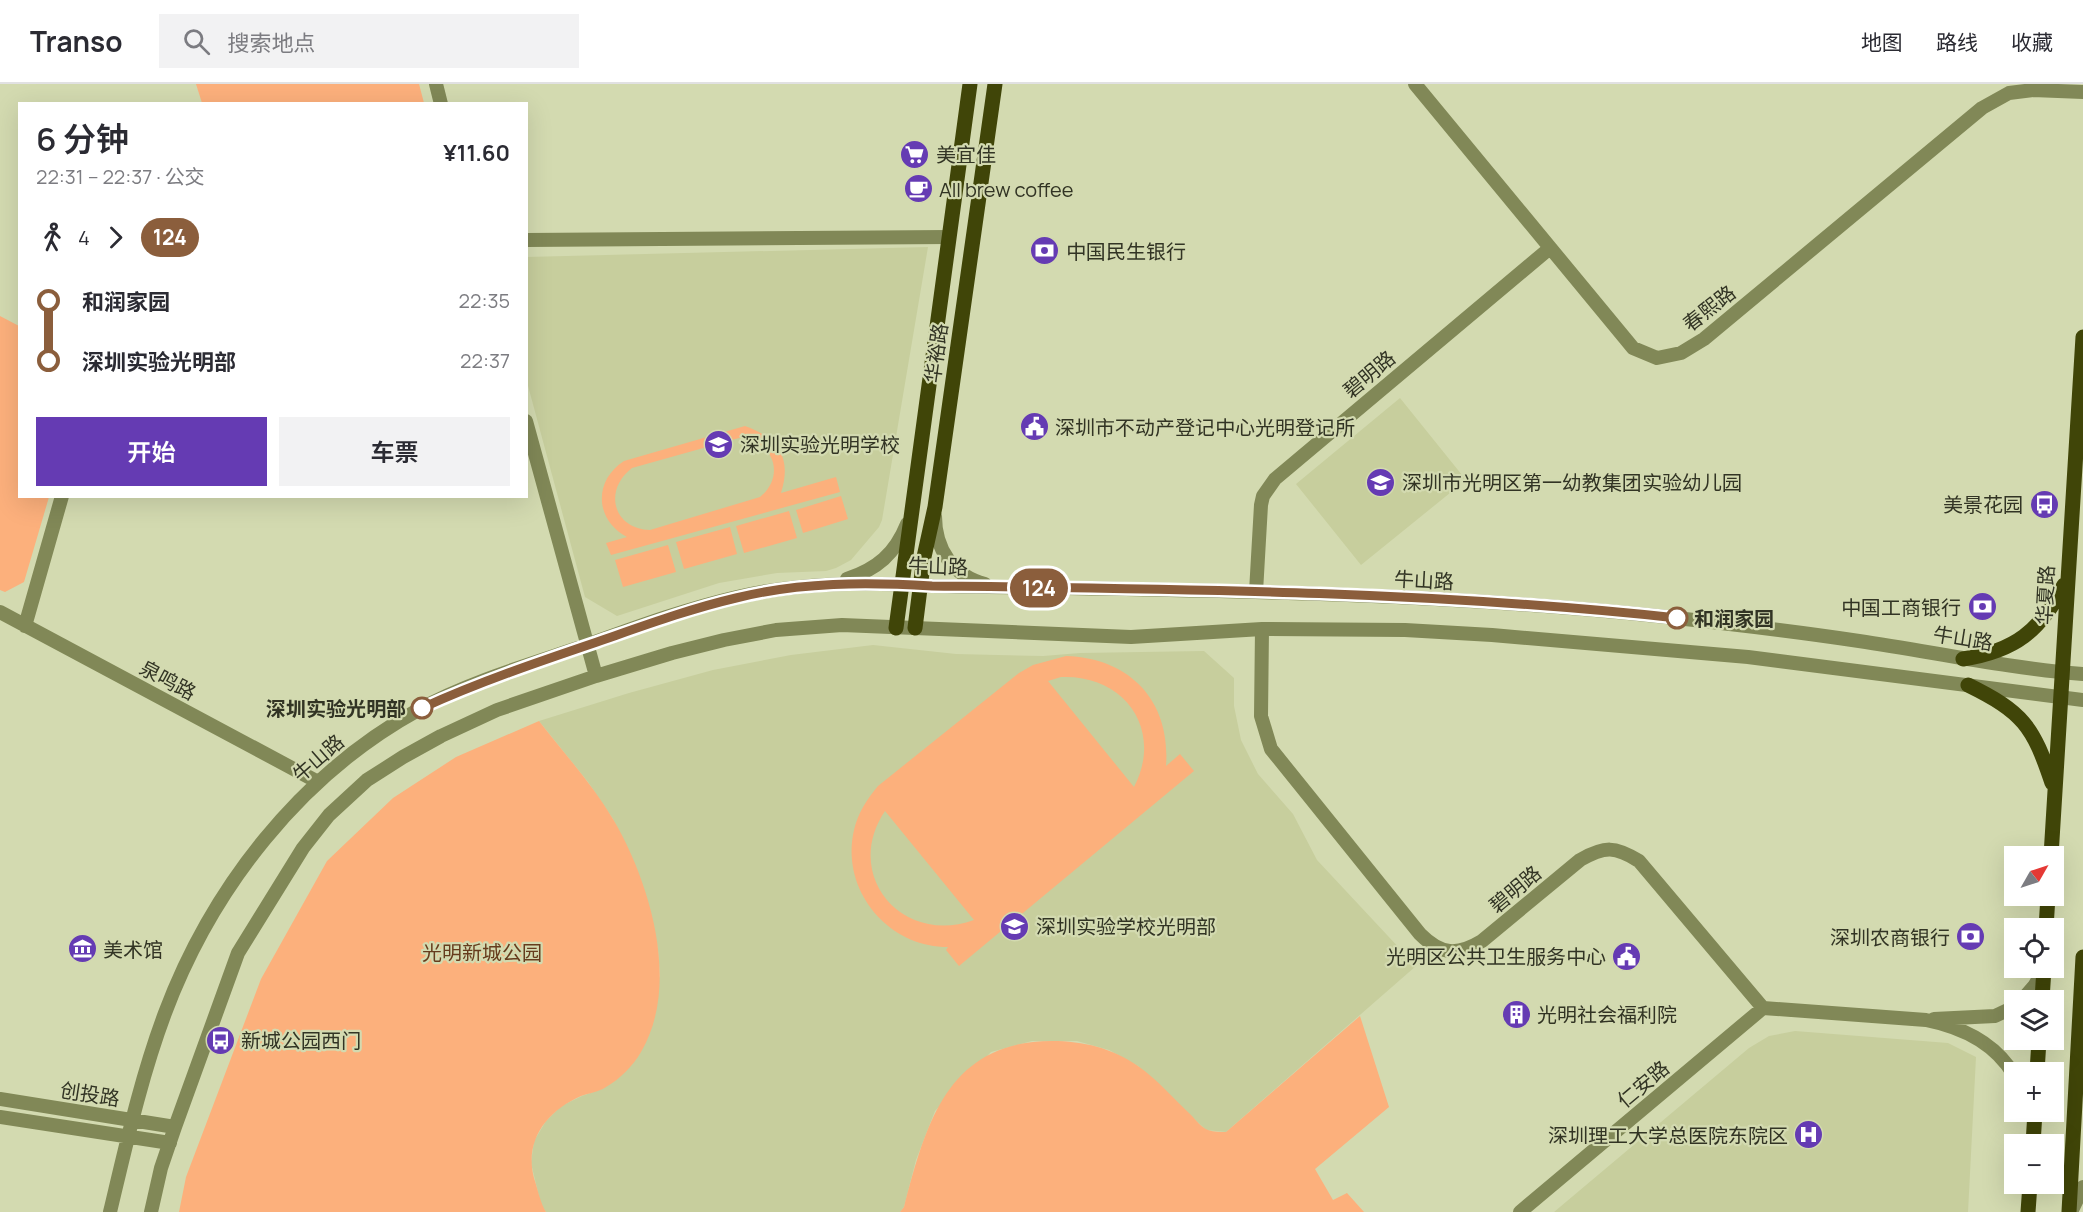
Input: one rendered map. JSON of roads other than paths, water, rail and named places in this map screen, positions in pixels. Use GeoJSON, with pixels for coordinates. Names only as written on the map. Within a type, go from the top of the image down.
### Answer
{"type":"FeatureCollection","features":[{"type":"Feature","properties":{"kind":"main road","name":"华裕路"},"geometry":{"type":"LineString","coordinates":[[896,628],[970,84]]}},
{"type":"Feature","properties":{"kind":"main road","name":"华裕路"},"geometry":{"type":"LineString","coordinates":[[915,628],[920,585],[935,507],[995,84]]}},
{"type":"Feature","properties":{"kind":"main road","name":"华夏路"},"geometry":{"type":"LineString","coordinates":[[2052,846],[2066,579],[2083,337]]}},
{"type":"Feature","properties":{"kind":"main road"},"geometry":{"type":"LineString","coordinates":[[1963,659],[1998,652],[2024,637],[2049,609],[2066,579]]}},
{"type":"Feature","properties":{"kind":"main road"},"geometry":{"type":"LineString","coordinates":[[1968,686],[1999,700],[2016,713],[2026,725],[2044,759],[2055,792]]}},
{"type":"Feature","properties":{"kind":"main road"},"geometry":{"type":"LineString","coordinates":[[2070,1212],[2083,957]]}},
{"type":"Feature","properties":{"kind":"main road"},"geometry":{"type":"LineString","coordinates":[[2028,1212],[2029,1194]]}},
{"type":"Feature","properties":{"kind":"street"},"geometry":{"type":"LineString","coordinates":[[436,84],[440,102]]}},
{"type":"Feature","properties":{"kind":"street","name":"春熙路"},"geometry":{"type":"LineString","coordinates":[[1415,84],[1633,348],[1657,358],[1681,353],[1704,339],[1982,108],[2009,93],[2033,90],[2083,92]]}},
{"type":"Feature","properties":{"kind":"street"},"geometry":{"type":"LineString","coordinates":[[528,240],[950,237]]}},
{"type":"Feature","properties":{"kind":"street","name":"碧明路"},"geometry":{"type":"LineString","coordinates":[[1256,592],[1261,505],[1263,496],[1275,479],[1550,248]]}},
{"type":"Feature","properties":{"kind":"street"},"geometry":{"type":"LineString","coordinates":[[528,428],[596,676]]}},
{"type":"Feature","properties":{"kind":"street"},"geometry":{"type":"LineString","coordinates":[[25,626],[61,498]]}},
{"type":"Feature","properties":{"kind":"street"},"geometry":{"type":"LineString","coordinates":[[824,585],[861,575],[886,559],[900,540],[913,505]]}},
{"type":"Feature","properties":{"kind":"street"},"geometry":{"type":"LineString","coordinates":[[935,507],[937,537],[949,562],[969,578],[999,587]]}},
{"type":"Feature","properties":{"kind":"street","name":"牛山路"},"geometry":{"type":"LineString","coordinates":[[110,1212],[132,1120],[165,1013],[196,943],[229,887],[257,848],[338,762],[420,709],[460,691],[587,645],[694,609],[738,597],[824,585],[876,583],[1256,592],[1543,606],[1656,616],[1860,641],[1963,659],[2083,674]]}},
{"type":"Feature","properties":{"kind":"street","name":"泉鸣路"},"geometry":{"type":"LineString","coordinates":[[0,612],[318,782]]}},
{"type":"Feature","properties":{"kind":"street"},"geometry":{"type":"LineString","coordinates":[[151,1212],[175,1127],[238,953],[303,848],[329,815],[367,780],[403,756],[497,710],[596,676],[724,640],[776,630],[842,625],[1131,637],[1262,629],[1405,630],[1492,635],[1748,657],[2083,700]]}},
{"type":"Feature","properties":{"kind":"street","name":"碧明路"},"geometry":{"type":"LineString","coordinates":[[1262,629],[1261,716],[1271,749],[1412,925],[1431,945],[1443,950],[1468,949],[1482,941],[1580,860],[1594,852],[1615,849],[1644,866],[1763,1008]]}},
{"type":"Feature","properties":{"kind":"street"},"geometry":{"type":"LineString","coordinates":[[1763,1008],[1942,1023],[1974,1036],[1991,1047],[2006,1062]]}},
{"type":"Feature","properties":{"kind":"street","name":"仁安路"},"geometry":{"type":"LineString","coordinates":[[1520,1212],[1763,1008]]}},
{"type":"Feature","properties":{"kind":"street"},"geometry":{"type":"LineString","coordinates":[[1926,1020],[1957,1016],[1995,1016],[2004,1012]]}},
{"type":"Feature","properties":{"kind":"street"},"geometry":{"type":"LineString","coordinates":[[2075,1095],[2083,1112]]}},
{"type":"Feature","properties":{"kind":"street","name":"创投路"},"geometry":{"type":"LineString","coordinates":[[0,1099],[175,1127]]}},
{"type":"Feature","properties":{"kind":"street","name":"创投路"},"geometry":{"type":"LineString","coordinates":[[0,1117],[170,1143]]}},
{"type":"Feature","properties":{"kind":"street"},"geometry":{"type":"LineString","coordinates":[[2070,1212],[2083,1187]]}},
{"type":"Feature","properties":{"kind":"place","name":"美宜佳"},"geometry":{"type":"Point","coordinates":[915,154]}},
{"type":"Feature","properties":{"kind":"place","name":"All brew coffee"},"geometry":{"type":"Point","coordinates":[918,189]}},
{"type":"Feature","properties":{"kind":"place","name":"中国民生银行"},"geometry":{"type":"Point","coordinates":[1045,251]}},
{"type":"Feature","properties":{"kind":"place","name":"深圳市不动产登记中心光明登记所"},"geometry":{"type":"Point","coordinates":[1034,427]}},
{"type":"Feature","properties":{"kind":"place","name":"深圳实验光明学校"},"geometry":{"type":"Point","coordinates":[719,444]}},
{"type":"Feature","properties":{"kind":"place","name":"深圳市光明区第一幼教集团实验幼儿园"},"geometry":{"type":"Point","coordinates":[1381,482]}},
{"type":"Feature","properties":{"kind":"place","name":"美景花园"},"geometry":{"type":"Point","coordinates":[2044,504]}},
{"type":"Feature","properties":{"kind":"place","name":"中国工商银行"},"geometry":{"type":"Point","coordinates":[1982,607]}},
{"type":"Feature","properties":{"kind":"place","name":"和润家园"},"geometry":{"type":"Point","coordinates":[1677,618]}},
{"type":"Feature","properties":{"kind":"place","name":"深圳实验光明部"},"geometry":{"type":"Point","coordinates":[422,708]}},
{"type":"Feature","properties":{"kind":"place","name":"深圳实验学校光明部"},"geometry":{"type":"Point","coordinates":[1015,926]}},
{"type":"Feature","properties":{"kind":"place","name":"深圳农商银行"},"geometry":{"type":"Point","coordinates":[1971,937]}},
{"type":"Feature","properties":{"kind":"place","name":"美术馆"},"geometry":{"type":"Point","coordinates":[82,949]}},
{"type":"Feature","properties":{"kind":"place","name":"光明区公共卫生服务中心"},"geometry":{"type":"Point","coordinates":[1627,956]}},
{"type":"Feature","properties":{"kind":"place","name":"光明社会福利院"},"geometry":{"type":"Point","coordinates":[1516,1014]}},
{"type":"Feature","properties":{"kind":"place","name":"新城公园西门"},"geometry":{"type":"Point","coordinates":[220,1040]}},
{"type":"Feature","properties":{"kind":"place","name":"深圳理工大学总医院东院区"},"geometry":{"type":"Point","coordinates":[1809,1135]}},
{"type":"Feature","properties":{"kind":"park label","name":"光明新城公园"},"geometry":{"type":"Point","coordinates":[482,952]}}]}
